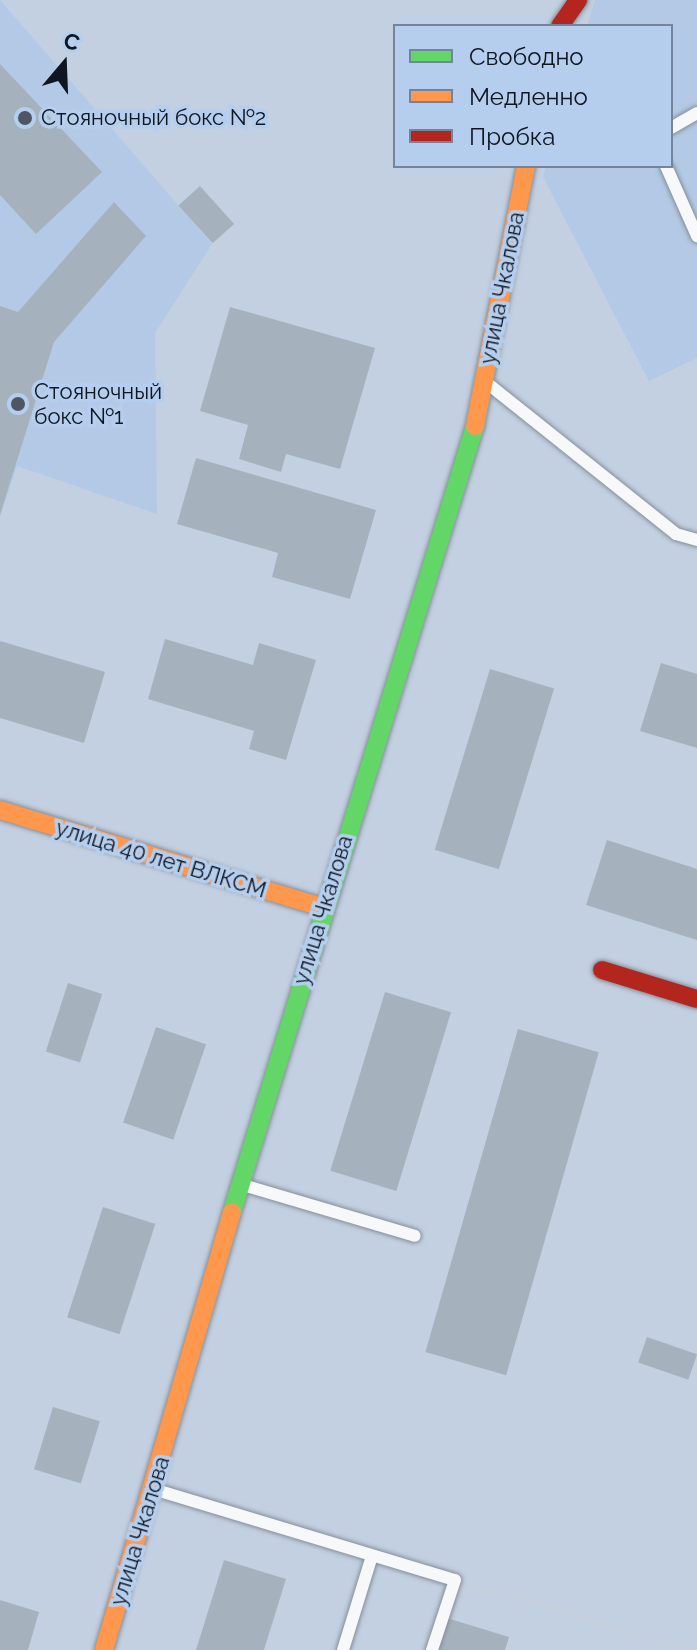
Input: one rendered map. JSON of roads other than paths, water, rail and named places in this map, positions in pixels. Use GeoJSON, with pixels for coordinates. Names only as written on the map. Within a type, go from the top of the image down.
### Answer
{"type":"FeatureCollection","features":[{"type":"Feature","properties":{"kind":"street"},"geometry":{"type":"LineString","coordinates":[[561,24],[578,0]]}},
{"type":"Feature","properties":{"kind":"street","name":"улица Чкалова"},"geometry":{"type":"LineString","coordinates":[[104,1650],[243,1185],[322,907],[484,381],[526,168]]}},
{"type":"Feature","properties":{"kind":"street","name":"улица 40 лет ВЛКСМ"},"geometry":{"type":"LineString","coordinates":[[0,810],[322,907]]}},
{"type":"Feature","properties":{"kind":"street"},"geometry":{"type":"LineString","coordinates":[[602,970],[697,999]]}},
{"type":"Feature","properties":{"kind":"lane"},"geometry":{"type":"LineString","coordinates":[[673,127],[697,113]]}},
{"type":"Feature","properties":{"kind":"lane"},"geometry":{"type":"LineString","coordinates":[[667,168],[697,236]]}},
{"type":"Feature","properties":{"kind":"lane"},"geometry":{"type":"LineString","coordinates":[[484,381],[676,534],[697,540]]}},
{"type":"Feature","properties":{"kind":"lane"},"geometry":{"type":"LineString","coordinates":[[243,1185],[415,1236]]}},
{"type":"Feature","properties":{"kind":"lane"},"geometry":{"type":"LineString","coordinates":[[153,1489],[371,1559],[455,1580],[432,1650]]}},
{"type":"Feature","properties":{"kind":"lane"},"geometry":{"type":"LineString","coordinates":[[343,1650],[371,1559]]}},
{"type":"Feature","properties":{"kind":"place","name":"Стояночный бокс №2"},"geometry":{"type":"Point","coordinates":[25,118]}},
{"type":"Feature","properties":{"kind":"place","name":"Стояночный бокс №1"},"geometry":{"type":"Point","coordinates":[18,404]}}]}
